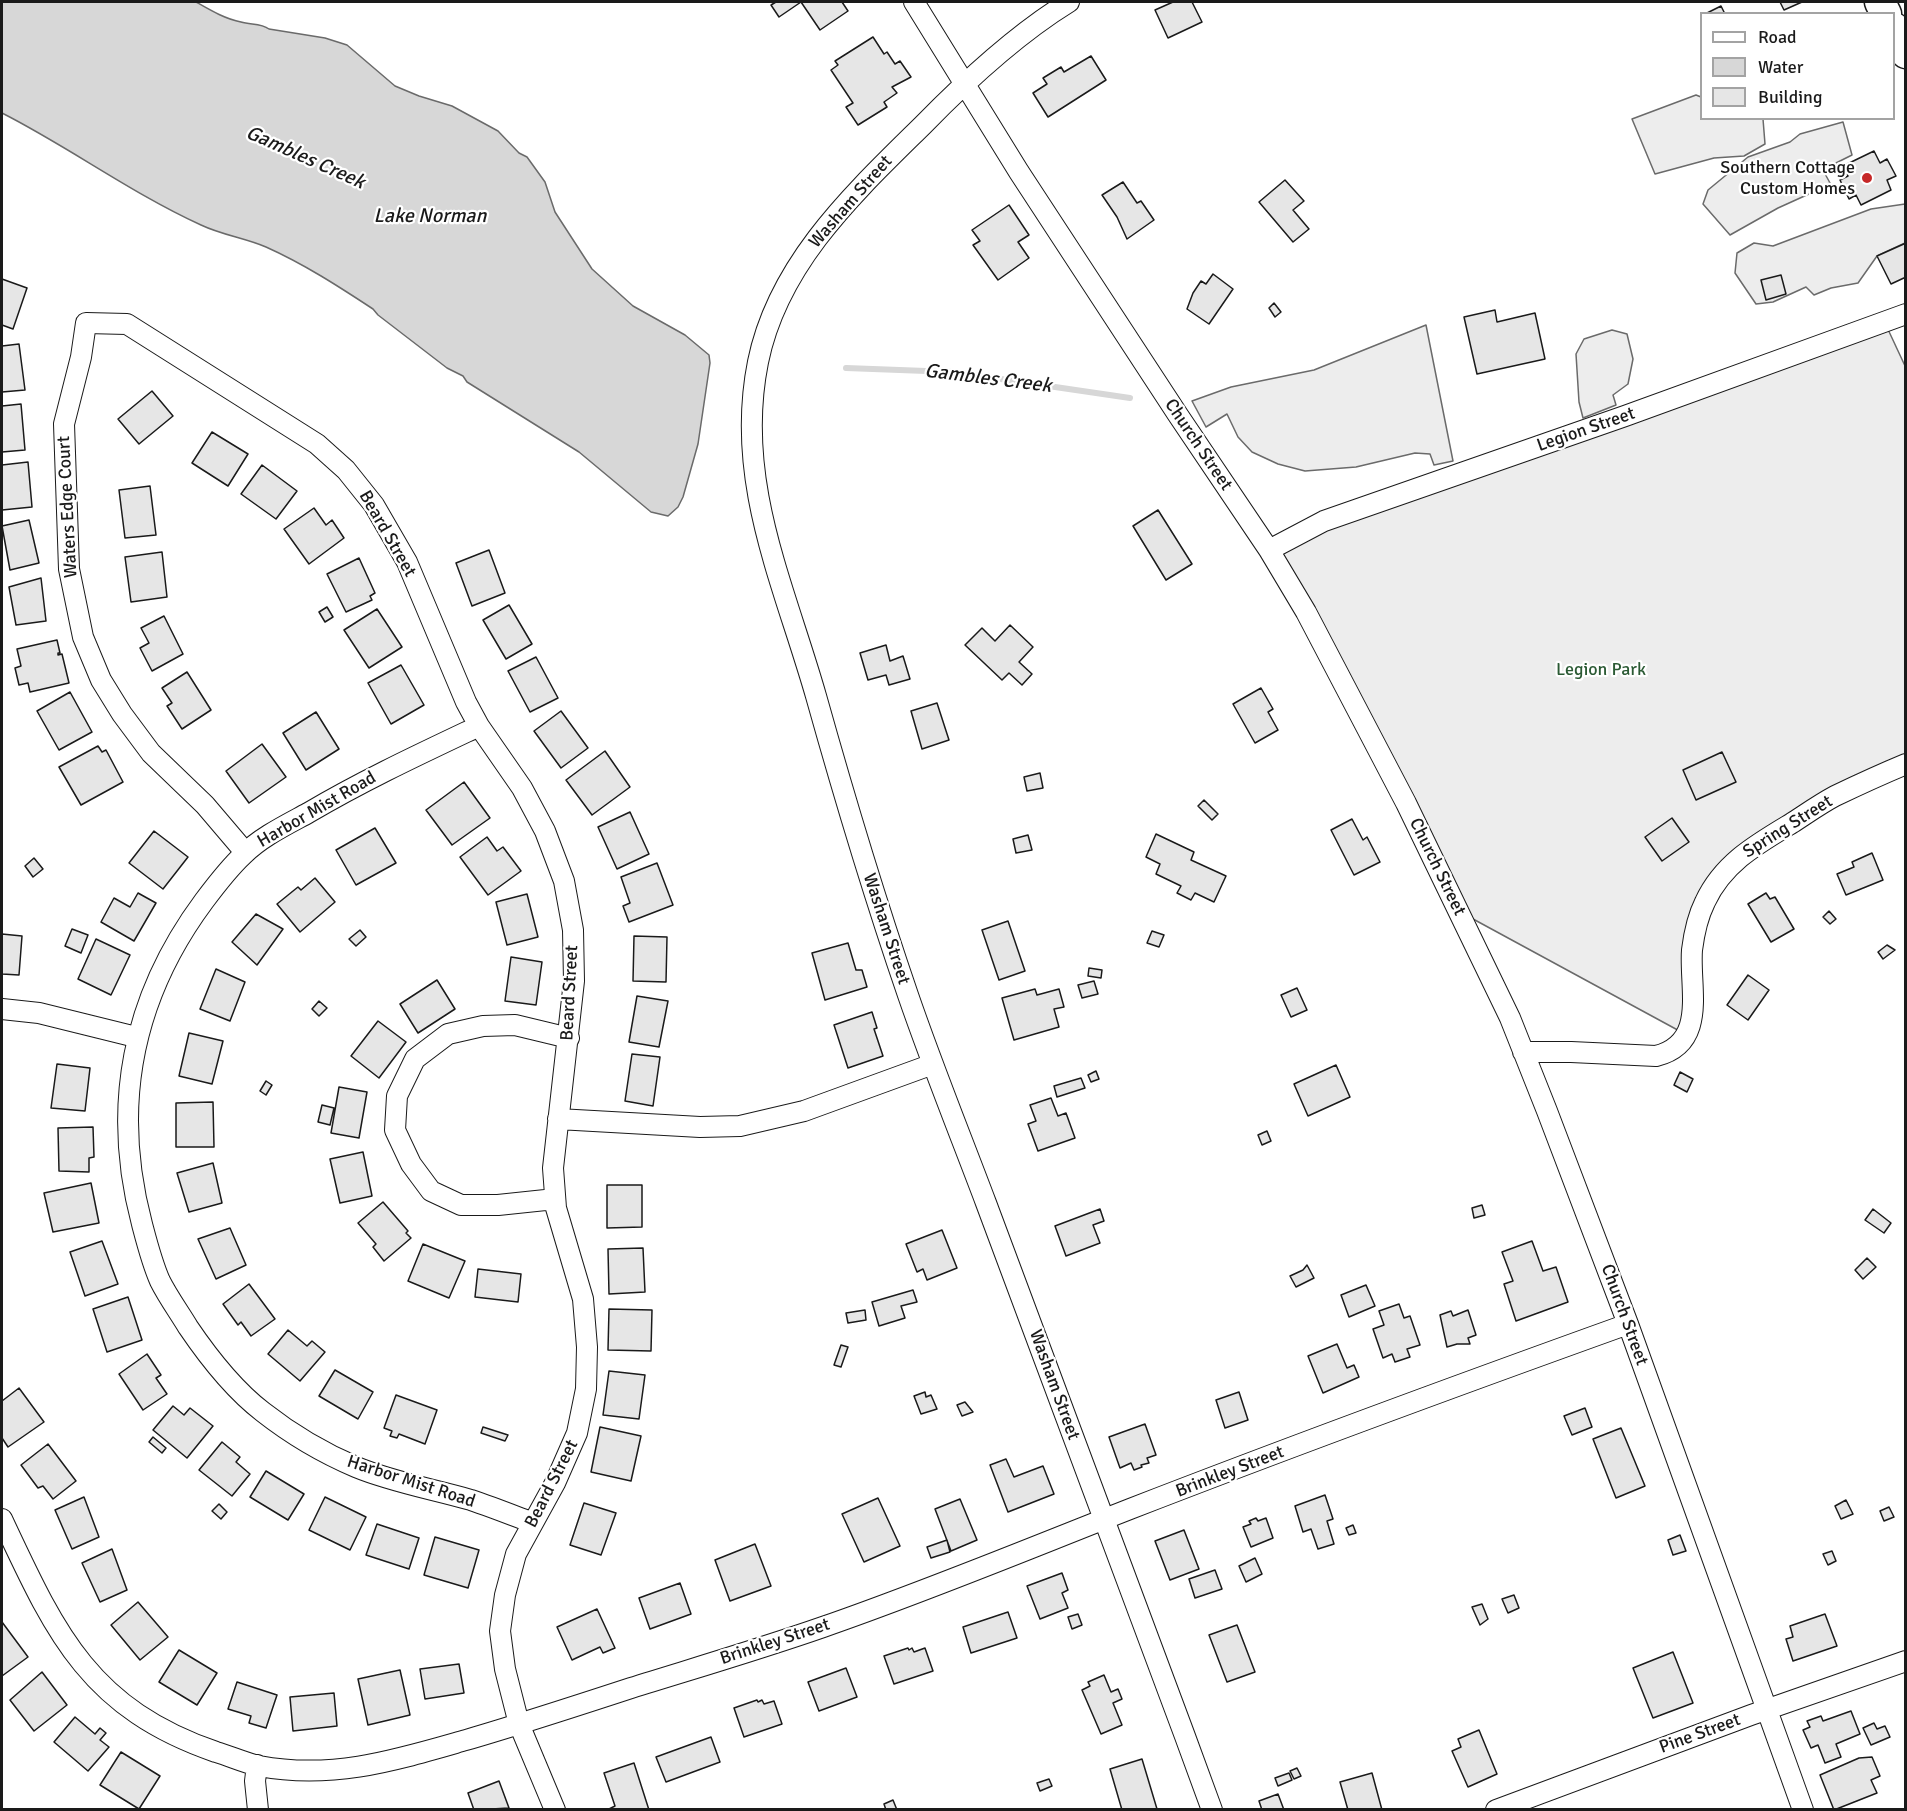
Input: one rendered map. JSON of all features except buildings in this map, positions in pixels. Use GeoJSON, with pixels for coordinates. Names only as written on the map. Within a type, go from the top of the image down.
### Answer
{"type":"FeatureCollection","features":[{"type":"Feature","properties":{"kind":"main road"},"geometry":{"type":"LineString","coordinates":[[1895,32],[1905,53]]}},
{"type":"Feature","properties":{"kind":"street","name":"Church Street"},"geometry":{"type":"LineString","coordinates":[[914,2],[1019,172],[1269,550],[1306,612],[1406,803],[1510,1018],[1628,1324],[1803,1809]]}},
{"type":"Feature","properties":{"kind":"street","name":"Washam Street"},"geometry":{"type":"LineString","coordinates":[[1069,2],[1023,35],[966,84],[865,182],[834,216],[797,265],[779,300],[766,332],[759,358],[751,420],[751,451],[755,484],[784,600],[806,661],[854,828],[908,994],[1212,1809]]}},
{"type":"Feature","properties":{"kind":"street","name":"Legion Street"},"geometry":{"type":"LineString","coordinates":[[1269,550],[1324,520],[1619,419],[1905,315]]}},
{"type":"Feature","properties":{"kind":"street","name":"Beard Street"},"geometry":{"type":"LineString","coordinates":[[86,323],[127,324],[317,444],[346,470],[374,505],[407,562],[466,702],[545,831],[564,881],[573,930],[574,981],[558,1119],[554,1168],[555,1199],[583,1299],[587,1347],[586,1389],[578,1433],[555,1483],[516,1554],[505,1595],[500,1631],[505,1669],[519,1725],[555,1809]]}},
{"type":"Feature","properties":{"kind":"street","name":"Waters Edge Court"},"geometry":{"type":"LineString","coordinates":[[86,323],[81,357],[64,424],[69,569],[83,637],[101,680],[151,753],[205,805],[245,852]]}},
{"type":"Feature","properties":{"kind":"street","name":"Harbor Mist Road"},"geometry":{"type":"LineString","coordinates":[[479,726],[364,780],[245,852],[226,873],[184,929],[164,966],[136,1037],[128,1115],[129,1161],[135,1197],[148,1248],[160,1280],[215,1365],[262,1411],[296,1435],[358,1468],[475,1502],[533,1523]]}},
{"type":"Feature","properties":{"kind":"street","name":"Spring Street"},"geometry":{"type":"LineString","coordinates":[[1523,1052],[1656,1056],[1677,1048],[1693,1019],[1692,951],[1697,924],[1705,902],[1730,866],[1761,842],[1833,797],[1905,764]]}},
{"type":"Feature","properties":{"kind":"street"},"geometry":{"type":"LineString","coordinates":[[2,1009],[39,1013],[136,1037]]}},
{"type":"Feature","properties":{"kind":"street"},"geometry":{"type":"LineString","coordinates":[[555,1199],[498,1205],[461,1205],[431,1191],[411,1164],[395,1130],[397,1096],[415,1059],[448,1034],[483,1026],[515,1025],[569,1038]]}},
{"type":"Feature","properties":{"kind":"street"},"geometry":{"type":"LineString","coordinates":[[558,1119],[700,1127],[740,1126],[804,1111],[933,1064]]}},
{"type":"Feature","properties":{"kind":"street","name":"Brinkley Street"},"geometry":{"type":"LineString","coordinates":[[2,1519],[31,1582],[58,1632],[101,1686],[123,1705],[171,1734],[195,1745],[256,1766],[316,1771],[382,1764],[519,1725],[824,1626],[1452,1388],[1628,1324]]}},
{"type":"Feature","properties":{"kind":"street","name":"Pine Street"},"geometry":{"type":"LineString","coordinates":[[1496,1809],[1905,1661]]}},
{"type":"Feature","properties":{"kind":"street"},"geometry":{"type":"LineString","coordinates":[[256,1766],[258,1809]]}},
{"type":"Feature","properties":{"kind":"shaded area"},"geometry":{"type":"Polygon","coordinates":[[[1696,95],[1700,97],[1700,120],[1763,120],[1765,144],[1744,156],[1714,158],[1655,174],[1632,119],[1696,95]]]}},
{"type":"Feature","properties":{"kind":"shaded area"},"geometry":{"type":"Polygon","coordinates":[[[1843,122],[1852,155],[1836,163],[1837,167],[1824,172],[1830,183],[1820,189],[1778,208],[1730,235],[1703,204],[1708,190],[1748,157],[1790,142],[1800,134],[1843,122]]]}},
{"type":"Feature","properties":{"kind":"shaded area"},"geometry":{"type":"Polygon","coordinates":[[[1905,204],[1905,243],[1877,256],[1858,283],[1831,288],[1814,295],[1806,287],[1773,302],[1756,304],[1735,273],[1737,253],[1754,243],[1773,246],[1871,209],[1905,204]]]}},
{"type":"Feature","properties":{"kind":"shaded area","name":"Legion Park"},"geometry":{"type":"Polygon","coordinates":[[[1885,323],[1906,368],[1905,762],[1745,851],[1703,903],[1685,1034],[1462,913],[1270,550],[1885,323]]]}},
{"type":"Feature","properties":{"kind":"shaded area"},"geometry":{"type":"Polygon","coordinates":[[[1426,325],[1453,461],[1434,465],[1430,454],[1415,453],[1356,467],[1305,471],[1278,464],[1252,452],[1238,437],[1227,414],[1206,427],[1192,401],[1231,387],[1314,370],[1426,325]]]}},
{"type":"Feature","properties":{"kind":"shaded area"},"geometry":{"type":"Polygon","coordinates":[[[1612,330],[1627,334],[1633,359],[1628,384],[1613,395],[1616,405],[1583,418],[1579,402],[1576,354],[1584,339],[1612,330]]]}},
{"type":"Feature","properties":{"kind":"water","name":"Lake Norman"},"geometry":{"type":"Polygon","coordinates":[[[2,2],[196,2],[235,21],[325,38],[347,45],[395,86],[452,106],[498,131],[519,153],[527,157],[545,182],[555,212],[592,269],[633,306],[685,335],[709,355],[710,363],[698,444],[678,507],[668,516],[651,512],[579,452],[467,382],[463,376],[447,368],[373,309],[321,276],[266,247],[209,228],[175,212],[2,113],[2,2]]]}},
{"type":"Feature","properties":{"kind":"waterway","name":"Gambles Creek"},"geometry":{"type":"LineString","coordinates":[[846,368],[953,372],[1130,398]]}},
{"type":"Feature","properties":{"kind":"place","name":"Southern Cottage Custom Homes"},"geometry":{"type":"Point","coordinates":[1867,178]}}]}
